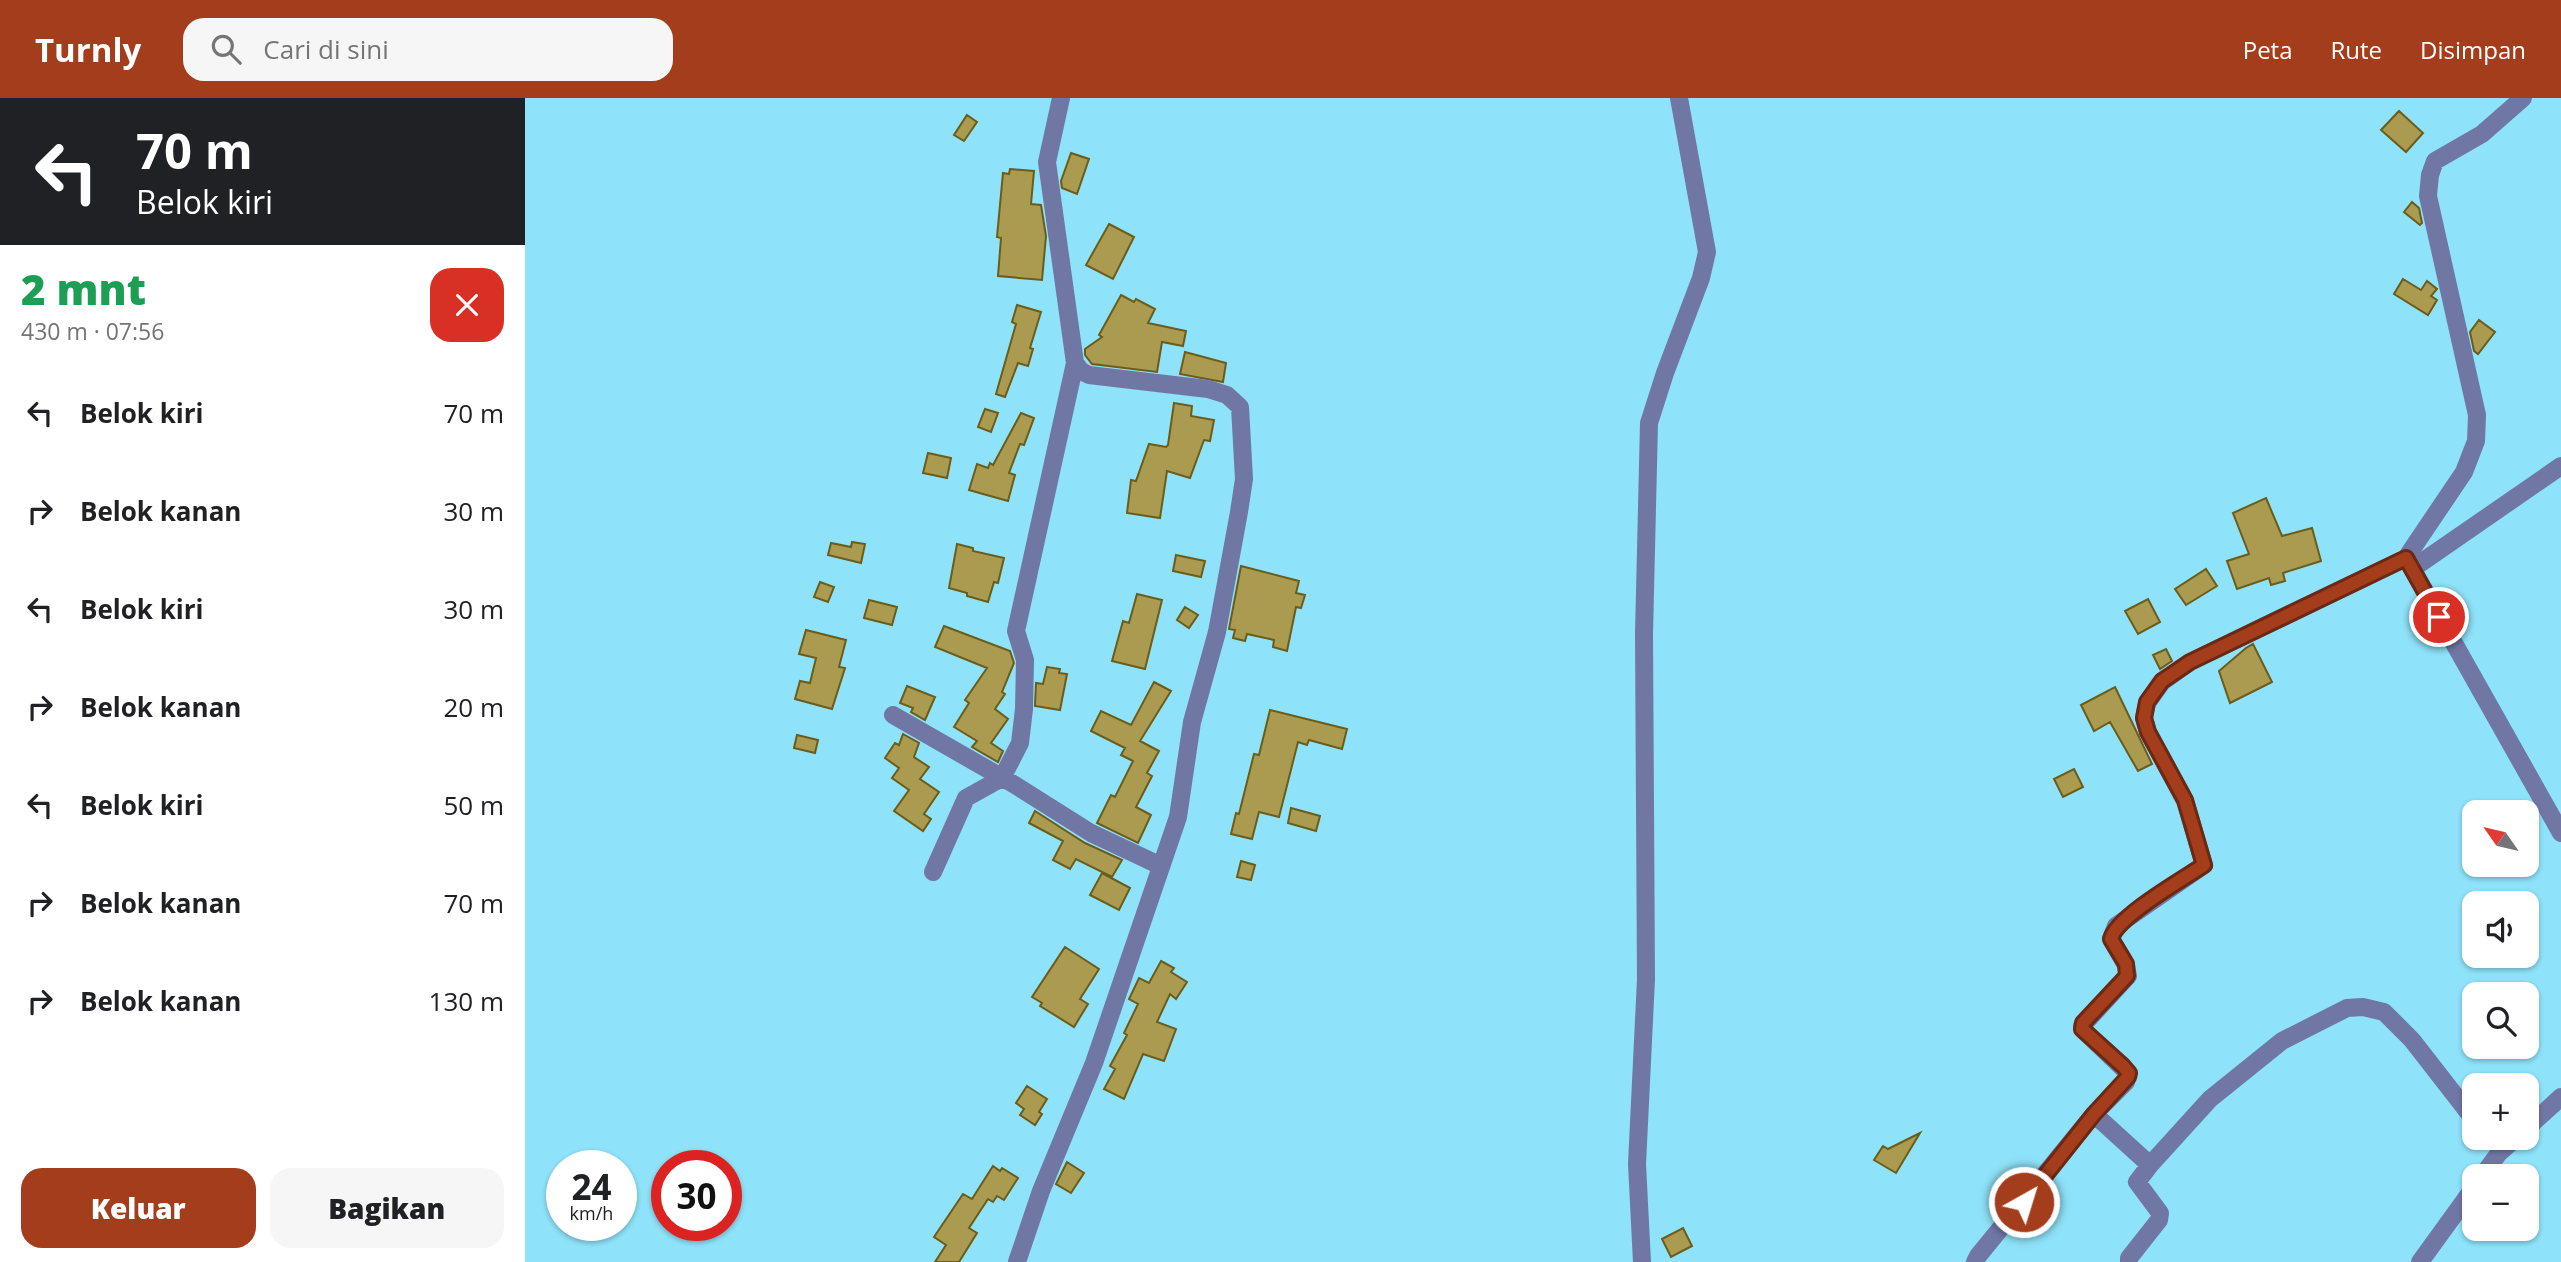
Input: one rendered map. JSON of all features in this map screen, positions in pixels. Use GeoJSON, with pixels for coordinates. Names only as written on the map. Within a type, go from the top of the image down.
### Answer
{"type":"FeatureCollection","features":[{"type":"Feature","properties":{"kind":"street"},"geometry":{"type":"LineString","coordinates":[[933,872],[966,798],[1002,778],[1020,743],[1025,660],[1016,631],[1075,363],[1047,162],[1061,98]]}},
{"type":"Feature","properties":{"kind":"street"},"geometry":{"type":"LineString","coordinates":[[1642,1262],[1637,1164],[1646,979],[1644,634],[1650,423],[1665,373],[1701,278],[1707,251],[1679,98]]}},
{"type":"Feature","properties":{"kind":"street"},"geometry":{"type":"LineString","coordinates":[[2409,564],[2464,472],[2476,441],[2477,415],[2428,196],[2430,175],[2435,161],[2482,134],[2523,98]]}},
{"type":"Feature","properties":{"kind":"street"},"geometry":{"type":"LineString","coordinates":[[1017,1262],[1041,1191],[1094,1063],[1178,817],[1192,722],[1217,632],[1244,479],[1240,407],[1227,395],[1208,389],[1089,375],[1081,371],[1075,363]]}},
{"type":"Feature","properties":{"kind":"street"},"geometry":{"type":"LineString","coordinates":[[1975,1262],[2094,1114],[2126,1082],[2129,1073],[2082,1029],[2083,1023],[2127,976],[2126,964],[2111,939],[2112,932],[2126,918],[2204,865],[2185,800],[2148,732],[2144,718],[2147,702],[2162,681],[2190,662],[2409,564],[2561,466]]}},
{"type":"Feature","properties":{"kind":"street"},"geometry":{"type":"LineString","coordinates":[[2409,564],[2561,833]]}},
{"type":"Feature","properties":{"kind":"street"},"geometry":{"type":"LineString","coordinates":[[893,715],[1091,833],[1161,866]]}},
{"type":"Feature","properties":{"kind":"street"},"geometry":{"type":"LineString","coordinates":[[2129,1262],[2129,1258],[2161,1217],[2137,1182],[2150,1165],[2210,1099],[2282,1041],[2347,1008],[2364,1007],[2384,1012],[2412,1040],[2462,1104]]}},
{"type":"Feature","properties":{"kind":"street"},"geometry":{"type":"LineString","coordinates":[[2539,1117],[2561,1097]]}},
{"type":"Feature","properties":{"kind":"street"},"geometry":{"type":"LineString","coordinates":[[2094,1114],[2150,1165]]}},
{"type":"Feature","properties":{"kind":"street"},"geometry":{"type":"LineString","coordinates":[[2491,1164],[2502,1150]]}},
{"type":"Feature","properties":{"kind":"street"},"geometry":{"type":"LineString","coordinates":[[2420,1262],[2462,1204]]}},
{"type":"Feature","properties":{"kind":"building"},"geometry":{"type":"Polygon","coordinates":[[[2399,111],[2423,133],[2406,152],[2381,130],[2399,111]]]}},
{"type":"Feature","properties":{"kind":"building"},"geometry":{"type":"Polygon","coordinates":[[[967,115],[977,122],[964,141],[954,135],[967,115]]]}},
{"type":"Feature","properties":{"kind":"building"},"geometry":{"type":"Polygon","coordinates":[[[1071,153],[1089,159],[1077,194],[1062,188],[1061,181],[1071,153]]]}},
{"type":"Feature","properties":{"kind":"building"},"geometry":{"type":"Polygon","coordinates":[[[1010,169],[1034,171],[1031,204],[1041,205],[1046,236],[1042,280],[998,276],[1001,238],[997,237],[1003,173],[1009,174],[1010,169]]]}},
{"type":"Feature","properties":{"kind":"building"},"geometry":{"type":"Polygon","coordinates":[[[2412,202],[2419,208],[2422,223],[2420,225],[2404,212],[2412,202]]]}},
{"type":"Feature","properties":{"kind":"building"},"geometry":{"type":"Polygon","coordinates":[[[1109,224],[1134,237],[1113,279],[1086,265],[1109,224]]]}},
{"type":"Feature","properties":{"kind":"building"},"geometry":{"type":"Polygon","coordinates":[[[2403,279],[2421,290],[2427,281],[2437,289],[2431,296],[2437,300],[2428,315],[2394,294],[2403,279]]]}},
{"type":"Feature","properties":{"kind":"building"},"geometry":{"type":"Polygon","coordinates":[[[1121,295],[1155,309],[1148,323],[1186,331],[1183,346],[1162,342],[1157,372],[1092,364],[1085,355],[1085,349],[1102,337],[1099,335],[1121,295]]]}},
{"type":"Feature","properties":{"kind":"building"},"geometry":{"type":"Polygon","coordinates":[[[1017,305],[1041,312],[1030,348],[1033,349],[1028,366],[1018,363],[1005,397],[996,394],[1016,324],[1012,322],[1017,305]]]}},
{"type":"Feature","properties":{"kind":"building"},"geometry":{"type":"Polygon","coordinates":[[[2479,320],[2495,332],[2478,354],[2474,351],[2470,332],[2479,320]]]}},
{"type":"Feature","properties":{"kind":"building"},"geometry":{"type":"Polygon","coordinates":[[[1185,352],[1226,363],[1223,382],[1180,374],[1185,352]]]}},
{"type":"Feature","properties":{"kind":"building"},"geometry":{"type":"Polygon","coordinates":[[[1174,403],[1192,406],[1191,416],[1214,420],[1210,441],[1204,440],[1190,478],[1167,471],[1160,518],[1127,513],[1131,480],[1136,481],[1149,444],[1166,447],[1168,445],[1174,403]]]}},
{"type":"Feature","properties":{"kind":"building"},"geometry":{"type":"Polygon","coordinates":[[[985,409],[998,413],[991,432],[978,427],[985,409]]]}},
{"type":"Feature","properties":{"kind":"building"},"geometry":{"type":"Polygon","coordinates":[[[1021,413],[1034,418],[1009,473],[1015,475],[1008,501],[969,490],[977,464],[988,468],[990,463],[993,465],[1021,413]]]}},
{"type":"Feature","properties":{"kind":"building"},"geometry":{"type":"Polygon","coordinates":[[[928,453],[951,458],[947,478],[923,473],[928,453]]]}},
{"type":"Feature","properties":{"kind":"building"},"geometry":{"type":"Polygon","coordinates":[[[2266,498],[2282,536],[2312,528],[2321,561],[2283,573],[2285,581],[2271,585],[2269,578],[2237,589],[2227,561],[2249,554],[2233,513],[2266,498]]]}},
{"type":"Feature","properties":{"kind":"building"},"geometry":{"type":"Polygon","coordinates":[[[852,542],[865,544],[861,563],[828,555],[831,543],[851,547],[852,542]]]}},
{"type":"Feature","properties":{"kind":"building"},"geometry":{"type":"Polygon","coordinates":[[[957,544],[973,548],[973,551],[1004,558],[998,583],[994,582],[988,602],[949,588],[957,544]]]}},
{"type":"Feature","properties":{"kind":"building"},"geometry":{"type":"Polygon","coordinates":[[[1176,555],[1205,561],[1201,577],[1173,571],[1176,555]]]}},
{"type":"Feature","properties":{"kind":"building"},"geometry":{"type":"Polygon","coordinates":[[[1241,566],[1299,581],[1296,593],[1305,595],[1301,608],[1296,607],[1287,651],[1273,647],[1274,640],[1247,634],[1245,641],[1233,638],[1235,630],[1229,629],[1241,566]]]}},
{"type":"Feature","properties":{"kind":"building"},"geometry":{"type":"Polygon","coordinates":[[[2206,569],[2217,586],[2186,605],[2175,589],[2206,569]]]}},
{"type":"Feature","properties":{"kind":"building"},"geometry":{"type":"Polygon","coordinates":[[[820,582],[834,587],[828,602],[814,597],[820,582]]]}},
{"type":"Feature","properties":{"kind":"building"},"geometry":{"type":"Polygon","coordinates":[[[1137,594],[1162,600],[1145,669],[1112,661],[1123,621],[1129,623],[1137,594]]]}},
{"type":"Feature","properties":{"kind":"building"},"geometry":{"type":"Polygon","coordinates":[[[2148,599],[2160,622],[2138,634],[2125,611],[2148,599]]]}},
{"type":"Feature","properties":{"kind":"building"},"geometry":{"type":"Polygon","coordinates":[[[869,600],[897,607],[892,625],[864,618],[869,600]]]}},
{"type":"Feature","properties":{"kind":"building"},"geometry":{"type":"Polygon","coordinates":[[[1185,607],[1198,615],[1189,628],[1177,620],[1185,607]]]}},
{"type":"Feature","properties":{"kind":"building"},"geometry":{"type":"Polygon","coordinates":[[[944,626],[1010,651],[1014,663],[1002,692],[1005,694],[995,709],[1008,719],[991,743],[1003,751],[998,762],[972,747],[977,741],[954,727],[969,703],[965,700],[987,668],[935,647],[944,626]]]}},
{"type":"Feature","properties":{"kind":"building"},"geometry":{"type":"Polygon","coordinates":[[[806,630],[846,640],[839,667],[845,668],[832,709],[795,699],[800,681],[810,683],[816,658],[799,654],[806,630]]]}},
{"type":"Feature","properties":{"kind":"building"},"geometry":{"type":"Polygon","coordinates":[[[2253,644],[2272,682],[2230,703],[2219,671],[2253,644]]]}},
{"type":"Feature","properties":{"kind":"building"},"geometry":{"type":"Polygon","coordinates":[[[2166,649],[2172,661],[2160,669],[2153,655],[2166,649]]]}},
{"type":"Feature","properties":{"kind":"building"},"geometry":{"type":"Polygon","coordinates":[[[1047,667],[1060,669],[1059,673],[1067,674],[1060,710],[1035,706],[1036,683],[1043,684],[1047,667]]]}},
{"type":"Feature","properties":{"kind":"building"},"geometry":{"type":"Polygon","coordinates":[[[1154,682],[1171,691],[1140,741],[1159,751],[1147,773],[1152,776],[1136,807],[1151,815],[1138,843],[1097,823],[1111,795],[1115,797],[1133,761],[1121,755],[1125,748],[1091,731],[1101,711],[1131,725],[1154,682]]]}},
{"type":"Feature","properties":{"kind":"building"},"geometry":{"type":"Polygon","coordinates":[[[907,686],[935,697],[925,720],[911,712],[913,708],[900,703],[907,686]]]}},
{"type":"Feature","properties":{"kind":"building"},"geometry":{"type":"Polygon","coordinates":[[[2115,687],[2152,764],[2138,771],[2110,722],[2094,731],[2081,705],[2115,687]]]}},
{"type":"Feature","properties":{"kind":"building"},"geometry":{"type":"Polygon","coordinates":[[[1270,710],[1347,729],[1342,749],[1309,740],[1307,745],[1298,742],[1279,817],[1259,812],[1252,839],[1231,834],[1236,813],[1239,814],[1254,754],[1259,755],[1270,710]]]}},
{"type":"Feature","properties":{"kind":"building"},"geometry":{"type":"Polygon","coordinates":[[[903,734],[919,743],[914,757],[929,767],[920,779],[939,792],[924,814],[931,819],[923,831],[894,811],[909,790],[892,778],[899,768],[885,758],[895,743],[899,745],[903,734]]]}},
{"type":"Feature","properties":{"kind":"building"},"geometry":{"type":"Polygon","coordinates":[[[797,735],[818,740],[815,753],[794,748],[797,735]]]}},
{"type":"Feature","properties":{"kind":"building"},"geometry":{"type":"Polygon","coordinates":[[[2074,769],[2083,787],[2063,797],[2054,779],[2074,769]]]}},
{"type":"Feature","properties":{"kind":"building"},"geometry":{"type":"Polygon","coordinates":[[[1291,808],[1320,816],[1316,831],[1288,823],[1291,808]]]}},
{"type":"Feature","properties":{"kind":"building"},"geometry":{"type":"Polygon","coordinates":[[[1035,811],[1085,843],[1122,860],[1112,877],[1076,859],[1070,869],[1053,860],[1063,841],[1029,823],[1035,811]]]}},
{"type":"Feature","properties":{"kind":"building"},"geometry":{"type":"Polygon","coordinates":[[[1241,861],[1255,865],[1251,880],[1237,877],[1241,861]]]}},
{"type":"Feature","properties":{"kind":"building"},"geometry":{"type":"Polygon","coordinates":[[[1102,873],[1130,888],[1119,910],[1090,895],[1102,873]]]}},
{"type":"Feature","properties":{"kind":"building"},"geometry":{"type":"Polygon","coordinates":[[[1065,947],[1099,969],[1080,999],[1088,1004],[1074,1027],[1040,1006],[1042,1003],[1032,997],[1065,947]]]}},
{"type":"Feature","properties":{"kind":"building"},"geometry":{"type":"Polygon","coordinates":[[[1161,961],[1174,968],[1171,972],[1187,982],[1176,999],[1170,994],[1157,1022],[1176,1029],[1164,1061],[1143,1054],[1124,1099],[1104,1089],[1115,1069],[1110,1066],[1127,1035],[1124,1033],[1138,1004],[1129,999],[1139,978],[1149,983],[1161,961]]]}},
{"type":"Feature","properties":{"kind":"building"},"geometry":{"type":"Polygon","coordinates":[[[1027,1086],[1047,1099],[1035,1125],[1020,1115],[1024,1109],[1016,1103],[1027,1086]]]}},
{"type":"Feature","properties":{"kind":"building"},"geometry":{"type":"Polygon","coordinates":[[[1920,1133],[1896,1173],[1874,1160],[1883,1146],[1888,1149],[1920,1133]]]}},
{"type":"Feature","properties":{"kind":"building"},"geometry":{"type":"Polygon","coordinates":[[[1067,1162],[1084,1173],[1071,1193],[1056,1184],[1067,1162]]]}},
{"type":"Feature","properties":{"kind":"building"},"geometry":{"type":"Polygon","coordinates":[[[993,1166],[1018,1178],[1004,1200],[997,1196],[993,1202],[988,1199],[969,1228],[977,1233],[959,1262],[935,1262],[946,1245],[934,1237],[963,1194],[972,1199],[993,1166]]]}},
{"type":"Feature","properties":{"kind":"building"},"geometry":{"type":"Polygon","coordinates":[[[1683,1228],[1692,1246],[1671,1257],[1662,1239],[1683,1228]]]}},
{"type":"Feature","properties":{"kind":"route"},"geometry":{"type":"LineString","coordinates":[[2024,1202],[2094,1114],[2128,1077],[2129,1073],[2123,1066],[2082,1029],[2083,1023],[2127,976],[2128,969],[2111,939],[2112,932],[2126,918],[2204,865],[2185,800],[2148,732],[2144,718],[2147,702],[2162,681],[2190,662],[2406,558],[2439,617]]}}]}
